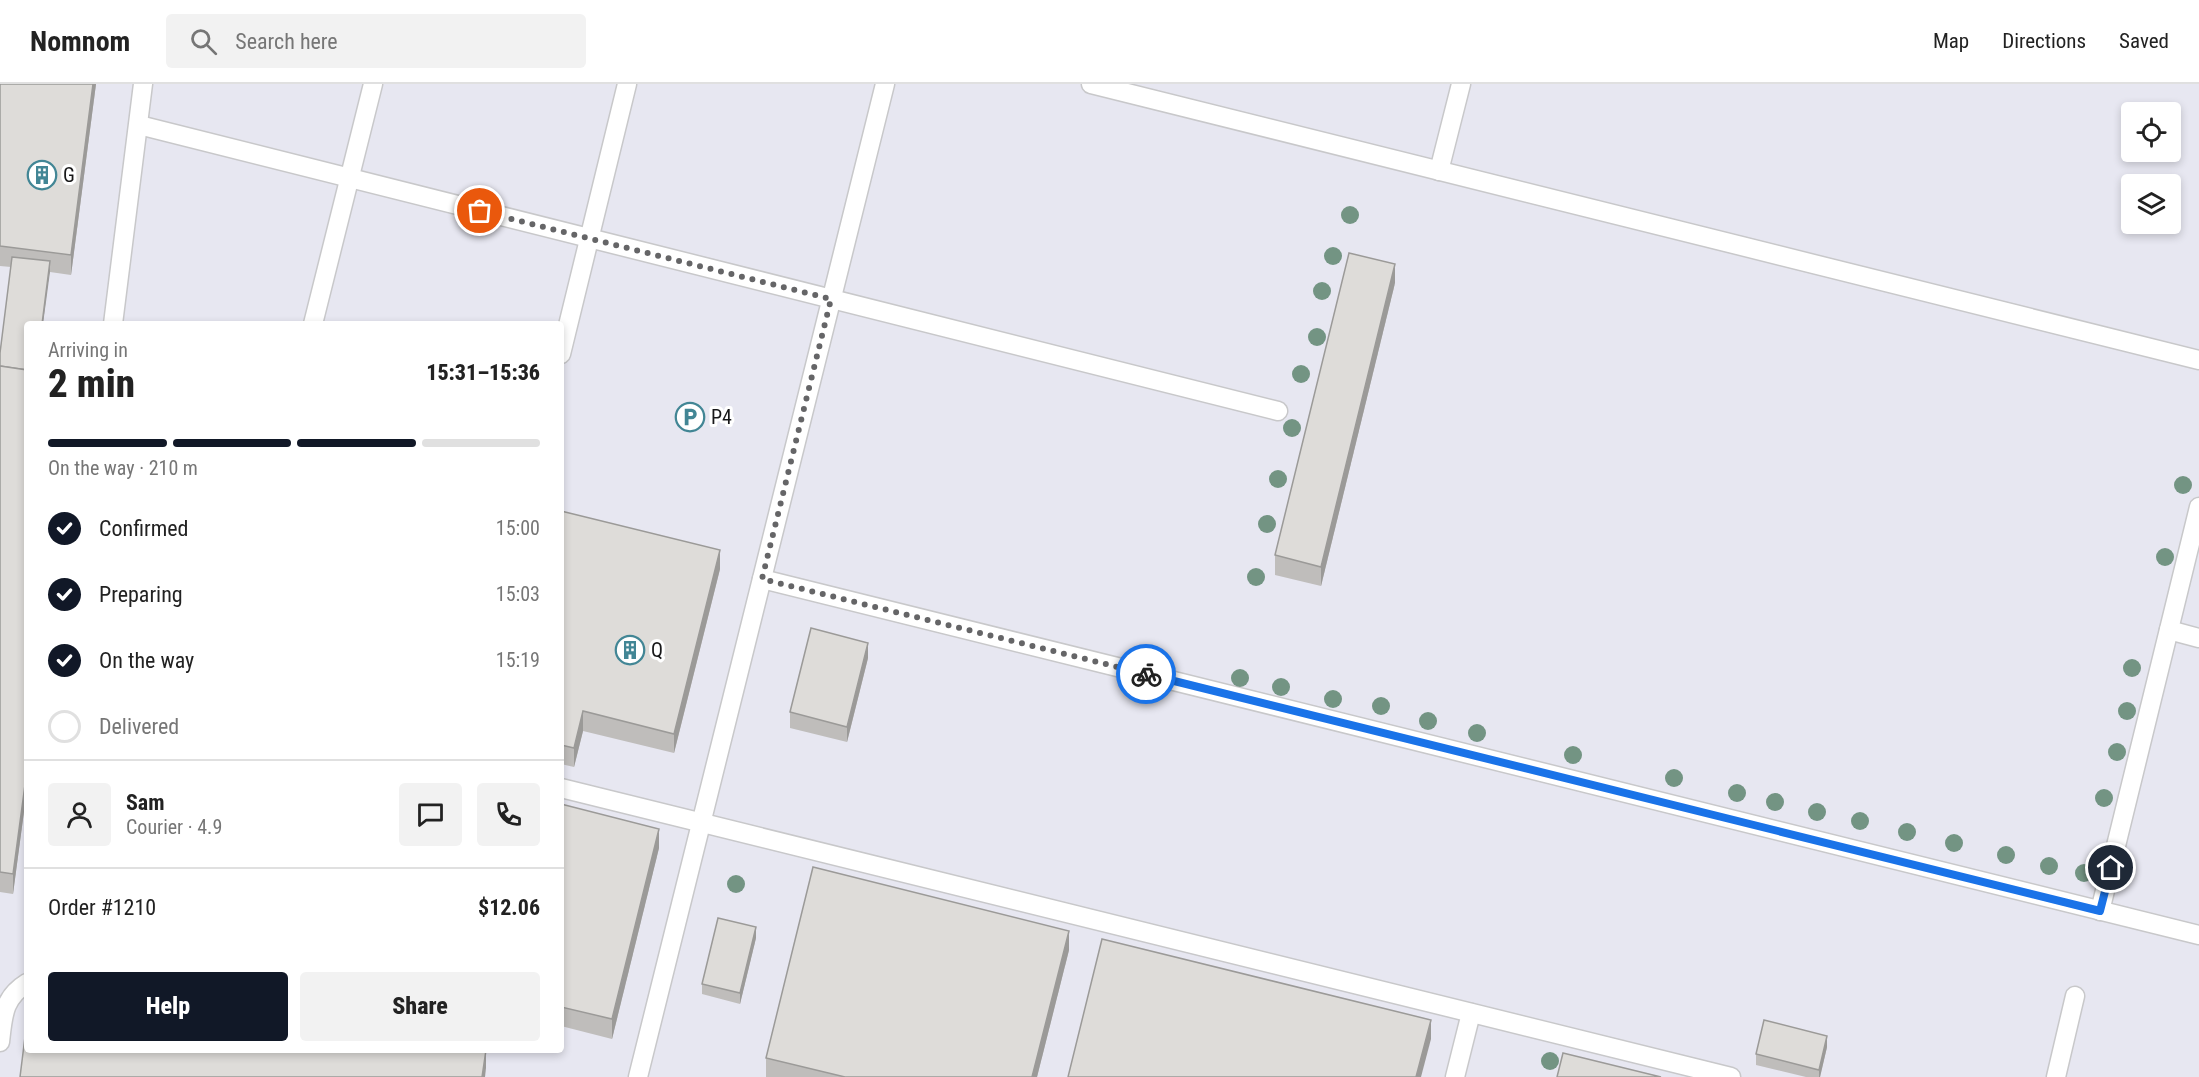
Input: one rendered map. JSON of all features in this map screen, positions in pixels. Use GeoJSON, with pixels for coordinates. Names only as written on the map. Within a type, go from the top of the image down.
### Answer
{"type":"FeatureCollection","features":[{"type":"Feature","properties":{"kind":"lane"},"geometry":{"type":"LineString","coordinates":[[113,321],[143,84]]}},
{"type":"Feature","properties":{"kind":"lane"},"geometry":{"type":"LineString","coordinates":[[314,321],[373,84]]}},
{"type":"Feature","properties":{"kind":"lane"},"geometry":{"type":"LineString","coordinates":[[564,342],[627,84]]}},
{"type":"Feature","properties":{"kind":"lane"},"geometry":{"type":"LineString","coordinates":[[643,1076],[701,823],[885,84]]}},
{"type":"Feature","properties":{"kind":"lane"},"geometry":{"type":"LineString","coordinates":[[1091,84],[1134,89],[1439,171],[2199,360]]}},
{"type":"Feature","properties":{"kind":"lane"},"geometry":{"type":"LineString","coordinates":[[1439,171],[1461,84]]}},
{"type":"Feature","properties":{"kind":"lane"},"geometry":{"type":"LineString","coordinates":[[139,125],[1278,411]]}},
{"type":"Feature","properties":{"kind":"lane"},"geometry":{"type":"LineString","coordinates":[[2100,911],[2199,507]]}},
{"type":"Feature","properties":{"kind":"lane"},"geometry":{"type":"LineString","coordinates":[[762,579],[2199,936]]}},
{"type":"Feature","properties":{"kind":"lane"},"geometry":{"type":"LineString","coordinates":[[2169,630],[2199,638]]}},
{"type":"Feature","properties":{"kind":"lane"},"geometry":{"type":"LineString","coordinates":[[564,789],[1731,1077]]}},
{"type":"Feature","properties":{"kind":"lane"},"geometry":{"type":"LineString","coordinates":[[0,1042],[3,1014],[8,1000],[24,985]]}},
{"type":"Feature","properties":{"kind":"lane"},"geometry":{"type":"LineString","coordinates":[[2056,1077],[2075,996]]}},
{"type":"Feature","properties":{"kind":"lane"},"geometry":{"type":"LineString","coordinates":[[1455,1077],[1471,1013]]}},
{"type":"Feature","properties":{"kind":"shaded area"},"geometry":{"type":"Polygon","coordinates":[[[0,84],[2199,84],[2199,1077],[0,1077],[0,84]]]}},
{"type":"Feature","properties":{"kind":"building","name":"G"},"geometry":{"type":"Polygon","coordinates":[[[0,84],[93,84],[71,255],[0,246],[0,84]]]}},
{"type":"Feature","properties":{"kind":"building"},"geometry":{"type":"Polygon","coordinates":[[[1349,253],[1395,264],[1321,567],[1275,555],[1349,253]]]}},
{"type":"Feature","properties":{"kind":"building"},"geometry":{"type":"Polygon","coordinates":[[[12,257],[50,261],[42,321],[24,321],[24,370],[0,366],[12,257]]]}},
{"type":"Feature","properties":{"kind":"building"},"geometry":{"type":"Polygon","coordinates":[[[0,366],[24,370],[24,792],[13,874],[0,872],[0,366]]]}},
{"type":"Feature","properties":{"kind":"building","name":"Q"},"geometry":{"type":"Polygon","coordinates":[[[564,512],[720,550],[674,734],[583,711],[574,748],[564,746],[564,512]]]}},
{"type":"Feature","properties":{"kind":"building"},"geometry":{"type":"Polygon","coordinates":[[[811,628],[868,643],[847,727],[790,712],[811,628]]]}},
{"type":"Feature","properties":{"kind":"building"},"geometry":{"type":"Polygon","coordinates":[[[564,805],[659,829],[612,1019],[564,1008],[564,805]]]}},
{"type":"Feature","properties":{"kind":"building"},"geometry":{"type":"Polygon","coordinates":[[[813,867],[1069,931],[1032,1077],[845,1077],[766,1058],[813,867]]]}},
{"type":"Feature","properties":{"kind":"building"},"geometry":{"type":"Polygon","coordinates":[[[718,918],[756,927],[740,993],[702,984],[718,918]]]}},
{"type":"Feature","properties":{"kind":"building"},"geometry":{"type":"Polygon","coordinates":[[[1102,939],[1431,1020],[1416,1077],[1068,1077],[1102,939]]]}},
{"type":"Feature","properties":{"kind":"building"},"geometry":{"type":"Polygon","coordinates":[[[1764,1020],[1827,1036],[1819,1070],[1756,1054],[1764,1020]]]}},
{"type":"Feature","properties":{"kind":"building"},"geometry":{"type":"Polygon","coordinates":[[[24,1045],[24,1053],[486,1053],[482,1077],[20,1077],[24,1045]]]}},
{"type":"Feature","properties":{"kind":"building"},"geometry":{"type":"Polygon","coordinates":[[[1563,1053],[1661,1077],[1557,1077],[1563,1053]]]}},
{"type":"Feature","properties":{"kind":"way so far"},"geometry":{"type":"LineString","coordinates":[[480,211],[831,299],[762,579],[1146,674]]}},
{"type":"Feature","properties":{"kind":"place","name":"G"},"geometry":{"type":"Point","coordinates":[42,175]}},
{"type":"Feature","properties":{"kind":"place","name":"P4"},"geometry":{"type":"Point","coordinates":[690,417]}},
{"type":"Feature","properties":{"kind":"place","name":"Q"},"geometry":{"type":"Point","coordinates":[630,650]}},
{"type":"Feature","properties":{"kind":"route"},"geometry":{"type":"LineString","coordinates":[[1146,674],[2100,911],[2111,868]]}}]}
